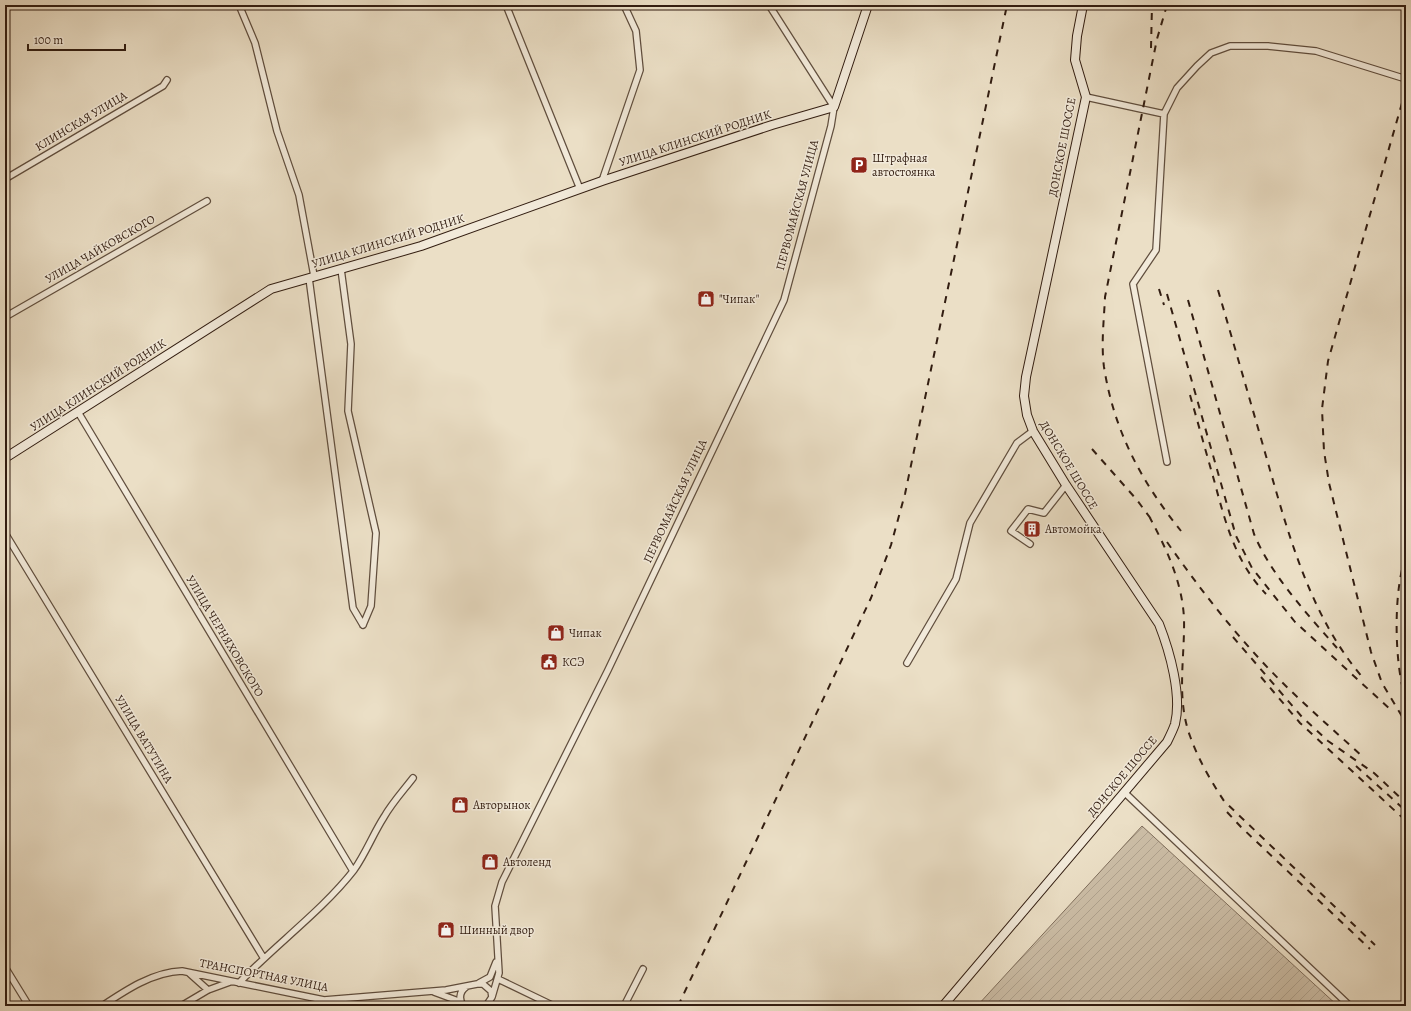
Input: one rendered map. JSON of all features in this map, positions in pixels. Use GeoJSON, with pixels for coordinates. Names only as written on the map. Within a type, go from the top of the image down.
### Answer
{"type":"FeatureCollection","features":[{"type":"Feature","properties":{"kind":"main road","name":"ПЕРВОМАЙСКАЯ УЛИЦА"},"geometry":{"type":"LineString","coordinates":[[834,107],[868,5]]}},
{"type":"Feature","properties":{"kind":"main road","name":"ДОНСКОЕ ШОССЕ"},"geometry":{"type":"LineString","coordinates":[[943,1006],[1167,742],[1175,725],[1177,707],[1168,647],[1159,624],[1066,485],[1033,431],[1026,415],[1024,396],[1026,377],[1086,97],[1075,60],[1077,36],[1083,5]]}},
{"type":"Feature","properties":{"kind":"main road","name":"УЛИЦА КЛИНСКИЙ РОДНИК"},"geometry":{"type":"LineString","coordinates":[[5,458],[270,289],[421,246],[602,181],[772,125],[834,107]]}},
{"type":"Feature","properties":{"kind":"street"},"geometry":{"type":"LineString","coordinates":[[239,5],[255,44],[277,130],[299,195],[311,277],[353,608],[363,625],[371,606],[376,533],[348,411],[351,344],[341,268]]}},
{"type":"Feature","properties":{"kind":"street"},"geometry":{"type":"LineString","coordinates":[[506,5],[580,189]]}},
{"type":"Feature","properties":{"kind":"street"},"geometry":{"type":"LineString","coordinates":[[602,181],[640,70],[636,30],[624,5]]}},
{"type":"Feature","properties":{"kind":"street"},"geometry":{"type":"LineString","coordinates":[[769,5],[834,107]]}},
{"type":"Feature","properties":{"kind":"street"},"geometry":{"type":"LineString","coordinates":[[1166,462],[1133,284],[1156,250],[1164,114],[1177,88],[1211,53],[1230,46],[1268,46],[1316,51],[1406,79]]}},
{"type":"Feature","properties":{"kind":"street","name":"КЛИНСКАЯ УЛИЦА"},"geometry":{"type":"LineString","coordinates":[[5,179],[163,86],[167,80]]}},
{"type":"Feature","properties":{"kind":"street"},"geometry":{"type":"LineString","coordinates":[[1086,97],[1164,114]]}},
{"type":"Feature","properties":{"kind":"street","name":"ПЕРВОМАЙСКАЯ УЛИЦА"},"geometry":{"type":"LineString","coordinates":[[487,1005],[492,997],[498,979],[499,963],[496,948],[495,906],[502,882],[608,670],[784,300],[831,126],[834,107]]}},
{"type":"Feature","properties":{"kind":"street","name":"УЛИЦА ЧАЙКОВСКОГО"},"geometry":{"type":"LineString","coordinates":[[5,317],[207,201]]}},
{"type":"Feature","properties":{"kind":"street","name":"УЛИЦА ЧЕРНЯХОВСКОГО"},"geometry":{"type":"LineString","coordinates":[[78,412],[353,871]]}},
{"type":"Feature","properties":{"kind":"street"},"geometry":{"type":"LineString","coordinates":[[907,663],[956,579],[970,523],[1017,443],[1033,431]]}},
{"type":"Feature","properties":{"kind":"street"},"geometry":{"type":"LineString","coordinates":[[1030,544],[1011,531],[1028,509],[1044,513],[1066,485]]}},
{"type":"Feature","properties":{"kind":"street","name":"УЛИЦА ВАТУТИНА"},"geometry":{"type":"LineString","coordinates":[[5,533],[264,957]]}},
{"type":"Feature","properties":{"kind":"street"},"geometry":{"type":"LineString","coordinates":[[181,1006],[208,990],[236,982],[308,918],[353,871],[365,853],[384,816],[413,778]]}},
{"type":"Feature","properties":{"kind":"street"},"geometry":{"type":"LineString","coordinates":[[1124,792],[1350,1006]]}},
{"type":"Feature","properties":{"kind":"street"},"geometry":{"type":"LineString","coordinates":[[477,984],[485,982],[493,974],[496,948]]}},
{"type":"Feature","properties":{"kind":"street"},"geometry":{"type":"LineString","coordinates":[[5,967],[29,1006]]}},
{"type":"Feature","properties":{"kind":"street"},"geometry":{"type":"LineString","coordinates":[[624,1006],[643,969]]}},
{"type":"Feature","properties":{"kind":"street"},"geometry":{"type":"LineString","coordinates":[[182,971],[193,976],[208,990]]}},
{"type":"Feature","properties":{"kind":"street","name":"ТРАНСПОРТНАЯ УЛИЦА"},"geometry":{"type":"LineString","coordinates":[[102,1006],[122,992],[157,976],[168,972],[182,971],[324,1000],[376,997],[430,990],[446,990],[477,984]]}},
{"type":"Feature","properties":{"kind":"street"},"geometry":{"type":"LineString","coordinates":[[498,979],[554,1006]]}},
{"type":"Feature","properties":{"kind":"street"},"geometry":{"type":"LineString","coordinates":[[477,984],[487,986],[492,997]]}},
{"type":"Feature","properties":{"kind":"street"},"geometry":{"type":"LineString","coordinates":[[462,1004],[460,998],[463,989],[468,986]]}},
{"type":"Feature","properties":{"kind":"street"},"geometry":{"type":"LineString","coordinates":[[430,990],[462,1004]]}},
{"type":"Feature","properties":{"kind":"shaded area"},"geometry":{"type":"Polygon","coordinates":[[[1142,826],[1338,1006],[977,1006],[1142,826]]]}},
{"type":"Feature","properties":{"kind":"railway"},"geometry":{"type":"LineString","coordinates":[[678,1006],[871,598],[891,545],[905,494],[1007,5]]}},
{"type":"Feature","properties":{"kind":"railway"},"geometry":{"type":"LineString","coordinates":[[1151,48],[1152,5]]}},
{"type":"Feature","properties":{"kind":"railway"},"geometry":{"type":"LineString","coordinates":[[1167,5],[1157,39],[1105,297],[1103,350],[1104,367],[1109,390],[1122,434],[1142,474],[1181,531]]}},
{"type":"Feature","properties":{"kind":"railway"},"geometry":{"type":"LineString","coordinates":[[1402,103],[1328,361],[1322,409],[1324,451],[1329,483],[1371,652],[1382,683],[1406,723]]}},
{"type":"Feature","properties":{"kind":"railway"},"geometry":{"type":"LineString","coordinates":[[1159,289],[1164,305]]}},
{"type":"Feature","properties":{"kind":"railway"},"geometry":{"type":"LineString","coordinates":[[1218,290],[1292,544],[1315,601],[1329,629],[1345,655],[1364,679]]}},
{"type":"Feature","properties":{"kind":"railway"},"geometry":{"type":"LineString","coordinates":[[1167,294],[1236,536],[1252,568],[1295,622],[1392,711]]}},
{"type":"Feature","properties":{"kind":"railway"},"geometry":{"type":"LineString","coordinates":[[1188,300],[1254,534],[1261,549],[1280,579],[1302,608],[1337,648]]}},
{"type":"Feature","properties":{"kind":"railway"},"geometry":{"type":"LineString","coordinates":[[1190,395],[1222,511],[1232,540],[1246,568],[1255,582],[1266,594]]}},
{"type":"Feature","properties":{"kind":"railway"},"geometry":{"type":"LineString","coordinates":[[1092,449],[1137,500],[1151,519]]}},
{"type":"Feature","properties":{"kind":"railway"},"geometry":{"type":"LineString","coordinates":[[1149,516],[1172,565],[1177,578],[1183,604],[1183,707],[1190,736],[1205,770],[1224,801],[1375,945]]}},
{"type":"Feature","properties":{"kind":"railway"},"geometry":{"type":"LineString","coordinates":[[1167,542],[1210,601],[1257,657],[1291,691],[1363,757]]}},
{"type":"Feature","properties":{"kind":"railway"},"geometry":{"type":"LineString","coordinates":[[1406,557],[1402,571],[1397,607],[1397,648],[1399,668],[1406,699]]}},
{"type":"Feature","properties":{"kind":"railway"},"geometry":{"type":"LineString","coordinates":[[1233,637],[1302,717],[1328,741],[1374,773],[1406,803]]}},
{"type":"Feature","properties":{"kind":"railway"},"geometry":{"type":"LineString","coordinates":[[1261,677],[1300,723],[1406,821]]}},
{"type":"Feature","properties":{"kind":"railway"},"geometry":{"type":"LineString","coordinates":[[1356,766],[1406,811]]}},
{"type":"Feature","properties":{"kind":"railway"},"geometry":{"type":"LineString","coordinates":[[1227,812],[1370,949]]}},
{"type":"Feature","properties":{"kind":"place","name":"Штрафная автостоянка"},"geometry":{"type":"Point","coordinates":[859,165]}},
{"type":"Feature","properties":{"kind":"place","name":"\"Чипак\""},"geometry":{"type":"Point","coordinates":[706,299]}},
{"type":"Feature","properties":{"kind":"place","name":"Автомойка"},"geometry":{"type":"Point","coordinates":[1032,529]}},
{"type":"Feature","properties":{"kind":"place","name":"Чипак"},"geometry":{"type":"Point","coordinates":[556,633]}},
{"type":"Feature","properties":{"kind":"place","name":"КСЭ"},"geometry":{"type":"Point","coordinates":[549,662]}},
{"type":"Feature","properties":{"kind":"place","name":"Авторынок"},"geometry":{"type":"Point","coordinates":[460,805]}},
{"type":"Feature","properties":{"kind":"place","name":"Автоленд"},"geometry":{"type":"Point","coordinates":[490,862]}},
{"type":"Feature","properties":{"kind":"place","name":"Шинный двор"},"geometry":{"type":"Point","coordinates":[446,930]}}]}
